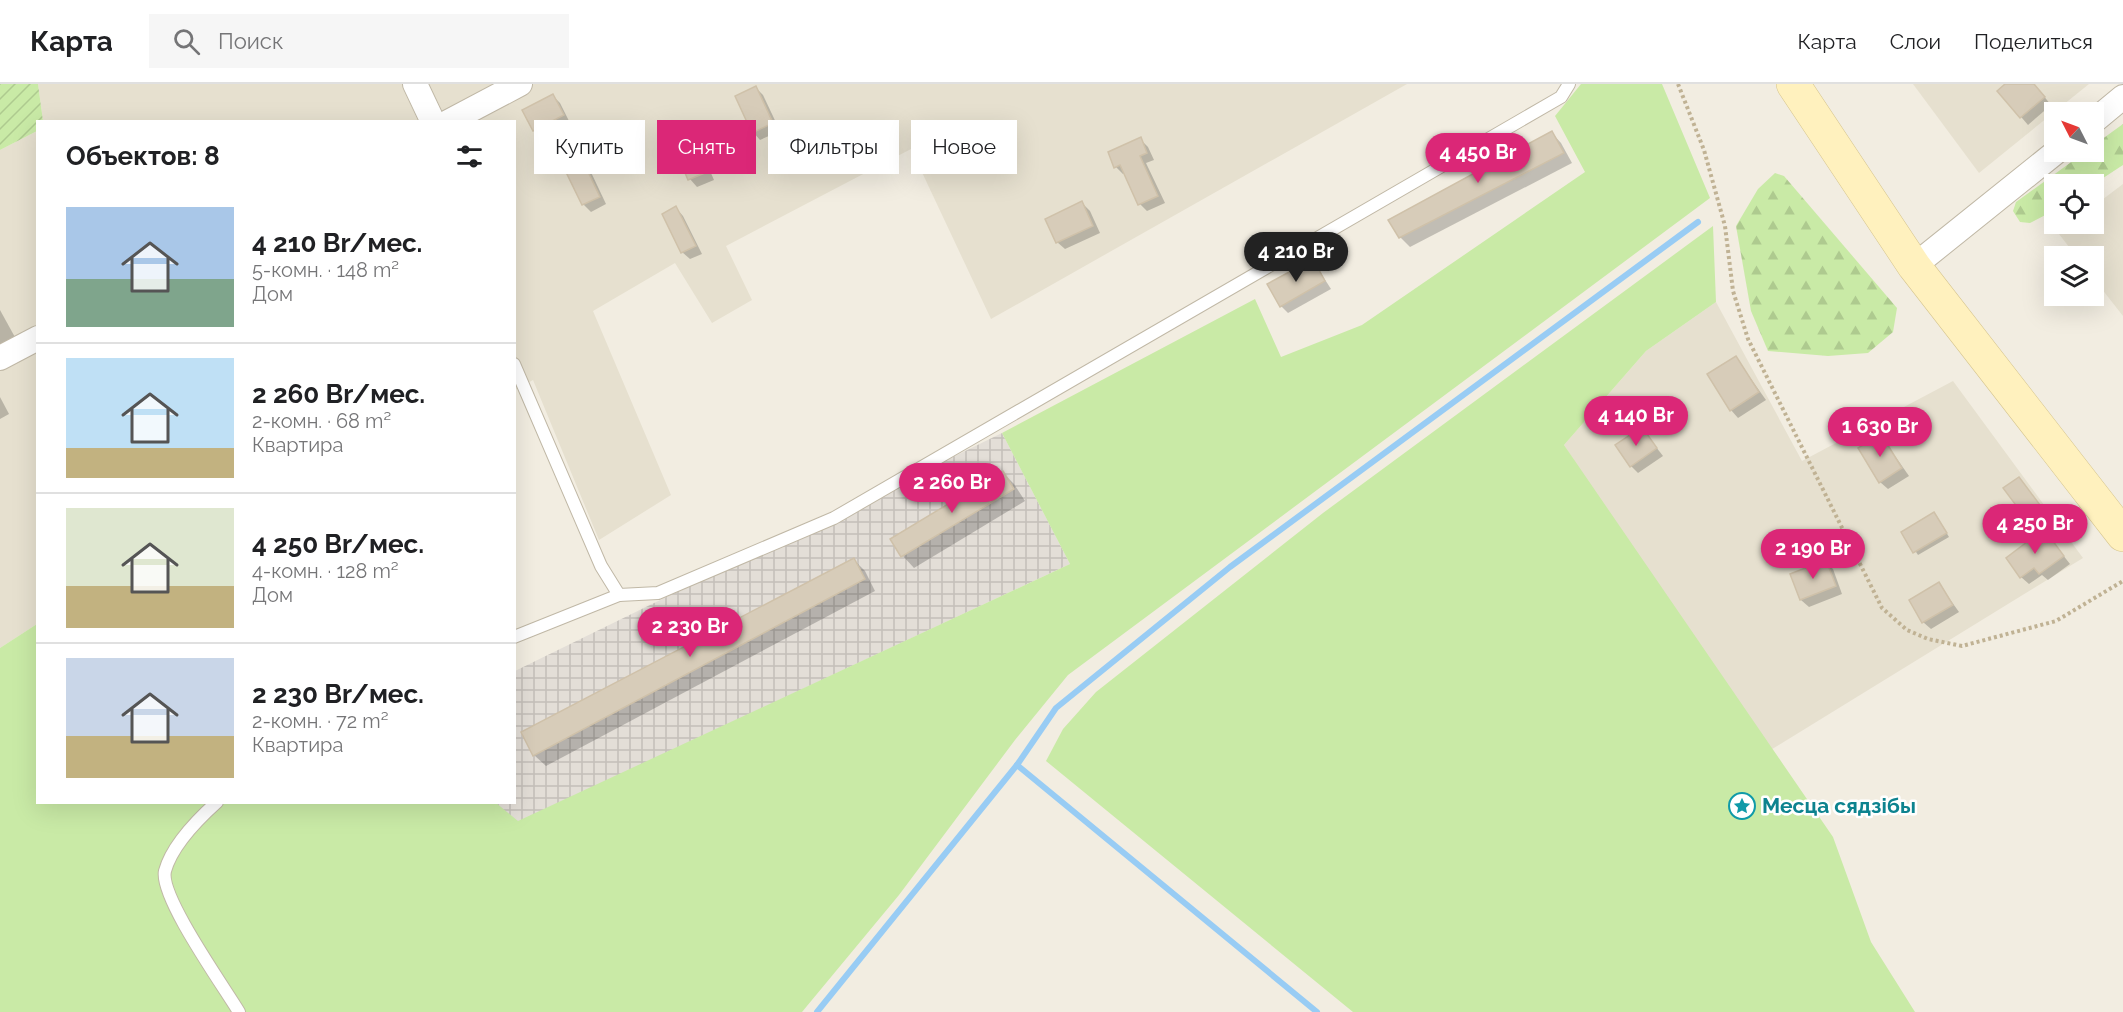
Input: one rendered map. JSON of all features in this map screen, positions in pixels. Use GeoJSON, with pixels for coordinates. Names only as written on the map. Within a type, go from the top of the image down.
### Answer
{"type":"FeatureCollection","features":[{"type":"Feature","properties":{"kind":"main road"},"geometry":{"type":"LineString","coordinates":[[1793,84],[1914,266],[2123,535]]}},
{"type":"Feature","properties":{"kind":"street"},"geometry":{"type":"LineString","coordinates":[[415,84],[432,120]]}},
{"type":"Feature","properties":{"kind":"street"},"geometry":{"type":"LineString","coordinates":[[452,120],[520,84]]}},
{"type":"Feature","properties":{"kind":"street"},"geometry":{"type":"LineString","coordinates":[[2104,113],[2123,97]]}},
{"type":"Feature","properties":{"kind":"street"},"geometry":{"type":"LineString","coordinates":[[1914,266],[2044,162]]}},
{"type":"Feature","properties":{"kind":"street"},"geometry":{"type":"LineString","coordinates":[[0,358],[36,339]]}},
{"type":"Feature","properties":{"kind":"lane"},"geometry":{"type":"LineString","coordinates":[[516,636],[619,595],[658,593],[834,518],[1561,97],[1569,84]]}},
{"type":"Feature","properties":{"kind":"lane"},"geometry":{"type":"LineString","coordinates":[[516,369],[601,566],[619,595]]}},
{"type":"Feature","properties":{"kind":"lane"},"geometry":{"type":"LineString","coordinates":[[215,804],[176,848],[164,873],[170,900],[239,1012]]}},
{"type":"Feature","properties":{"kind":"path"},"geometry":{"type":"LineString","coordinates":[[1678,84],[1704,150],[1725,226],[1732,291],[1748,339],[1882,608],[1907,630],[1928,639],[1962,646],[2056,621],[2123,581]]}},
{"type":"Feature","properties":{"kind":"shaded area"},"geometry":{"type":"Polygon","coordinates":[[[38,84],[1407,84],[991,319],[923,174],[1017,174],[1017,120],[911,120],[911,149],[899,155],[899,120],[768,120],[768,174],[863,174],[726,246],[752,300],[712,323],[675,263],[593,311],[671,495],[599,540],[533,380],[516,389],[516,120],[43,120],[38,84]]]}},
{"type":"Feature","properties":{"kind":"shaded area"},"geometry":{"type":"Polygon","coordinates":[[[1913,84],[2089,84],[2067,102],[2044,102],[2044,120],[1979,173],[1913,84]]]}},
{"type":"Feature","properties":{"kind":"shaded area"},"geometry":{"type":"Polygon","coordinates":[[[36,132],[36,625],[0,648],[0,150],[36,132]]]}},
{"type":"Feature","properties":{"kind":"shaded area"},"geometry":{"type":"Polygon","coordinates":[[[2123,184],[2123,316],[2104,292],[2104,246],[2068,246],[2059,234],[2104,234],[2104,198],[2123,184]]]}},
{"type":"Feature","properties":{"kind":"shaded area"},"geometry":{"type":"Polygon","coordinates":[[[1716,302],[1802,461],[1953,381],[2083,558],[1764,754],[1564,445],[1646,351],[1716,302]]]}},
{"type":"Feature","properties":{"kind":"shaded area"},"geometry":{"type":"Polygon","coordinates":[[[1002,433],[1070,564],[518,822],[496,804],[516,804],[516,671],[1002,433]]]}},
{"type":"Feature","properties":{"kind":"green space"},"geometry":{"type":"Polygon","coordinates":[[[0,84],[38,84],[43,120],[36,120],[36,132],[0,150],[0,84]]]}},
{"type":"Feature","properties":{"kind":"green space"},"geometry":{"type":"Polygon","coordinates":[[[1581,84],[1662,84],[1710,198],[1068,675],[1015,740],[899,895],[802,1012],[0,1012],[0,648],[36,625],[36,804],[497,804],[518,821],[1070,564],[1002,433],[1255,299],[1281,357],[1362,325],[1585,172],[1555,116],[1581,84]]]}},
{"type":"Feature","properties":{"kind":"green space"},"geometry":{"type":"Polygon","coordinates":[[[2123,124],[2123,165],[2104,177],[2104,174],[2055,174],[2071,162],[2104,162],[2104,138],[2123,124]]]}},
{"type":"Feature","properties":{"kind":"green space"},"geometry":{"type":"Polygon","coordinates":[[[1775,173],[1784,176],[1897,308],[1893,332],[1868,353],[1828,356],[1768,351],[1751,311],[1736,226],[1758,189],[1775,173]]]}},
{"type":"Feature","properties":{"kind":"green space"},"geometry":{"type":"Polygon","coordinates":[[[2044,182],[2044,216],[2030,223],[2020,222],[2013,211],[2016,202],[2044,182]]]}},
{"type":"Feature","properties":{"kind":"green space"},"geometry":{"type":"Polygon","coordinates":[[[1713,226],[1716,302],[1646,351],[1564,445],[1833,837],[1871,942],[1915,1012],[1353,1012],[1046,761],[1063,729],[1096,692],[1323,513],[1713,226]]]}},
{"type":"Feature","properties":{"kind":"building"},"geometry":{"type":"Polygon","coordinates":[[[2005,84],[2034,84],[2045,97],[2020,118],[1997,91],[2005,84]]]}},
{"type":"Feature","properties":{"kind":"building"},"geometry":{"type":"Polygon","coordinates":[[[756,86],[772,120],[768,120],[768,125],[756,131],[756,120],[746,120],[735,96],[756,86]]]}},
{"type":"Feature","properties":{"kind":"building"},"geometry":{"type":"Polygon","coordinates":[[[553,94],[564,115],[554,120],[534,120],[533,131],[522,110],[553,94]]]}},
{"type":"Feature","properties":{"kind":"building"},"geometry":{"type":"Polygon","coordinates":[[[1552,131],[1564,153],[1399,238],[1388,220],[1552,131]]]}},
{"type":"Feature","properties":{"kind":"building"},"geometry":{"type":"Polygon","coordinates":[[[1141,137],[1147,153],[1140,156],[1158,196],[1138,205],[1120,165],[1114,168],[1108,152],[1141,137]]]}},
{"type":"Feature","properties":{"kind":"building"},"geometry":{"type":"Polygon","coordinates":[[[567,174],[589,174],[600,197],[582,205],[567,174]]]}},
{"type":"Feature","properties":{"kind":"building"},"geometry":{"type":"Polygon","coordinates":[[[685,174],[702,174],[688,180],[685,174]]]}},
{"type":"Feature","properties":{"kind":"building"},"geometry":{"type":"Polygon","coordinates":[[[1082,201],[1093,226],[1056,243],[1045,219],[1082,201]]]}},
{"type":"Feature","properties":{"kind":"building"},"geometry":{"type":"Polygon","coordinates":[[[676,206],[696,246],[681,253],[662,214],[676,206]]]}},
{"type":"Feature","properties":{"kind":"building"},"geometry":{"type":"Polygon","coordinates":[[[1313,259],[1325,281],[1280,307],[1267,284],[1313,259]]]}},
{"type":"Feature","properties":{"kind":"building"},"geometry":{"type":"Polygon","coordinates":[[[1736,356],[1759,392],[1730,411],[1707,374],[1736,356]]]}},
{"type":"Feature","properties":{"kind":"building"},"geometry":{"type":"Polygon","coordinates":[[[1642,427],[1657,448],[1630,467],[1615,445],[1642,427]]]}},
{"type":"Feature","properties":{"kind":"building"},"geometry":{"type":"Polygon","coordinates":[[[1881,434],[1902,468],[1879,483],[1858,448],[1881,434]]]}},
{"type":"Feature","properties":{"kind":"building"},"geometry":{"type":"Polygon","coordinates":[[[1003,471],[1014,489],[901,557],[890,539],[1003,471]]]}},
{"type":"Feature","properties":{"kind":"building"},"geometry":{"type":"Polygon","coordinates":[[[2019,477],[2040,505],[2024,516],[2003,488],[2019,477]]]}},
{"type":"Feature","properties":{"kind":"building"},"geometry":{"type":"Polygon","coordinates":[[[1934,512],[1947,533],[1913,553],[1901,532],[1934,512]]]}},
{"type":"Feature","properties":{"kind":"building"},"geometry":{"type":"Polygon","coordinates":[[[2044,529],[2064,556],[2039,574],[2034,568],[2020,578],[2006,558],[2044,529]]]}},
{"type":"Feature","properties":{"kind":"building"},"geometry":{"type":"Polygon","coordinates":[[[854,558],[865,579],[533,756],[521,732],[854,558]]]}},
{"type":"Feature","properties":{"kind":"building"},"geometry":{"type":"Polygon","coordinates":[[[1826,560],[1836,586],[1800,600],[1790,574],[1826,560]]]}},
{"type":"Feature","properties":{"kind":"building"},"geometry":{"type":"Polygon","coordinates":[[[1939,582],[1953,605],[1922,623],[1909,600],[1939,582]]]}},
{"type":"Feature","properties":{"kind":"waterway"},"geometry":{"type":"LineString","coordinates":[[817,1012],[1017,765],[1056,708],[1230,567],[1698,222]]}},
{"type":"Feature","properties":{"kind":"waterway"},"geometry":{"type":"LineString","coordinates":[[1017,765],[1317,1012]]}},
{"type":"Feature","properties":{"kind":"place","name":"Месца сядзібы"},"geometry":{"type":"Point","coordinates":[1742,806]}}]}
